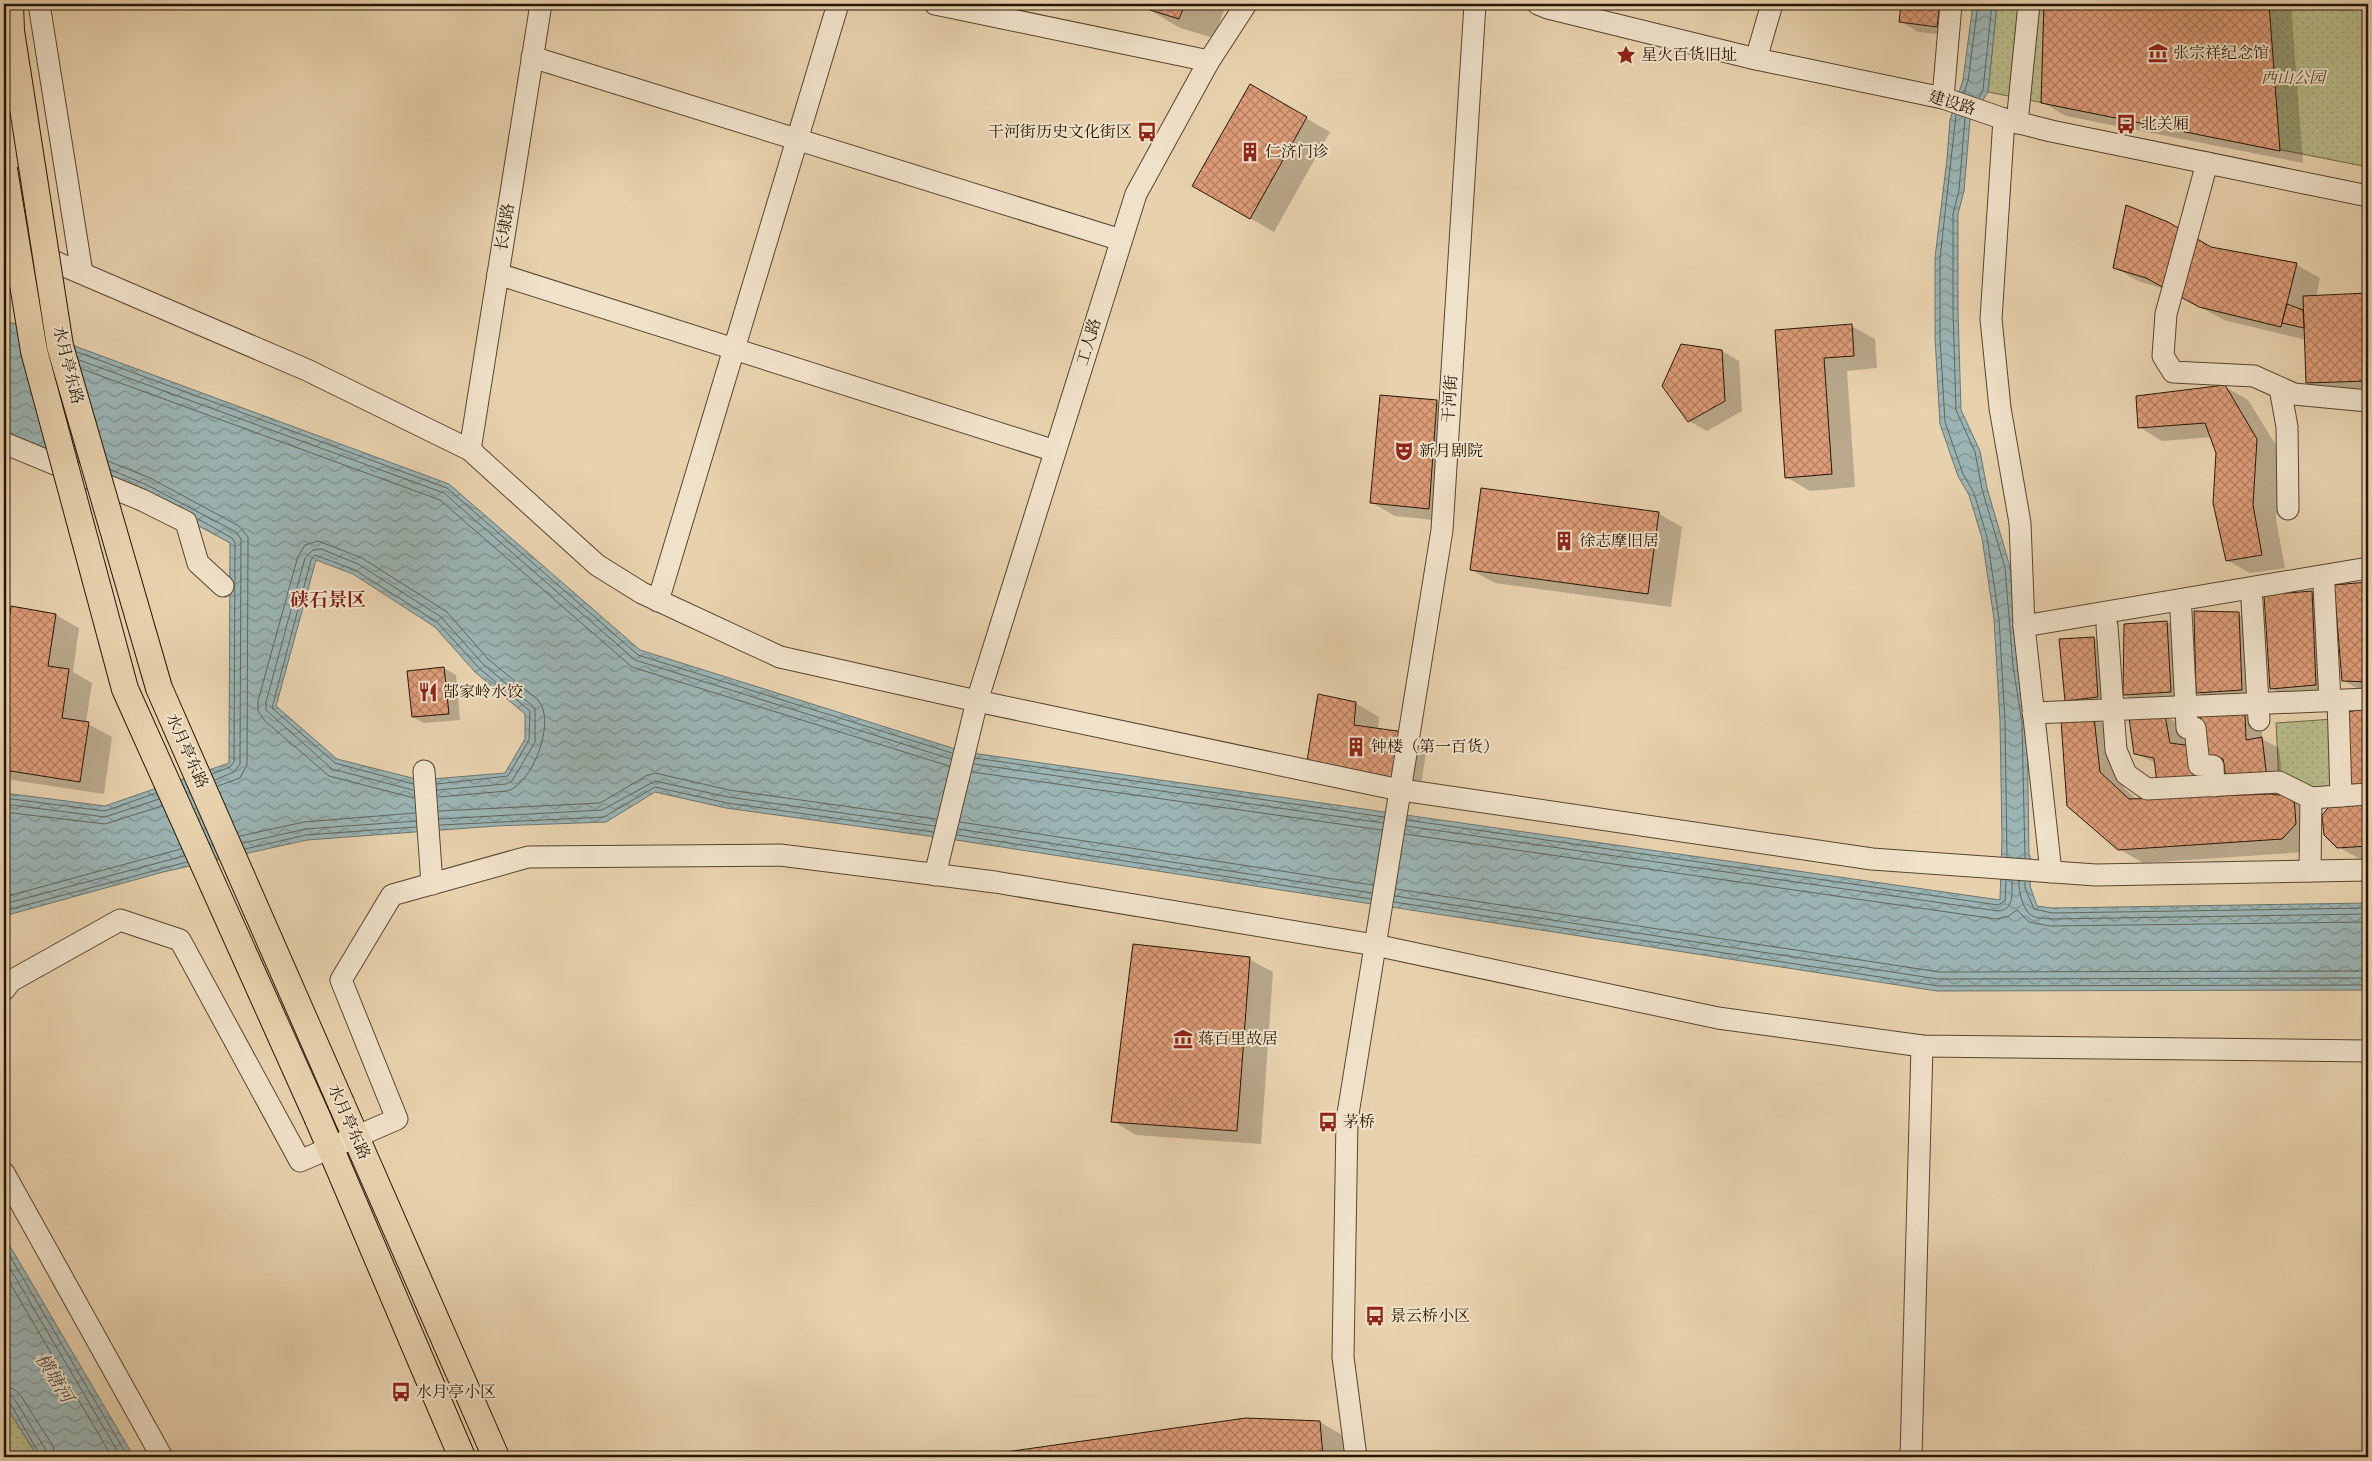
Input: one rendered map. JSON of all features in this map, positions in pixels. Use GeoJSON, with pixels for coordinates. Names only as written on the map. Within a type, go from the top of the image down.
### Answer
{"type":"FeatureCollection","features":[{"type":"Feature","properties":{"kind":"main road","name":"水月亭东路"},"geometry":{"type":"LineString","coordinates":[[10,4],[11,31],[60,346],[159,688],[496,1457]]}},
{"type":"Feature","properties":{"kind":"main road","name":"水月亭东路"},"geometry":{"type":"LineString","coordinates":[[4,169],[34,351],[125,689],[318,1119],[462,1457]]}},
{"type":"Feature","properties":{"kind":"street"},"geometry":{"type":"LineString","coordinates":[[39,4],[82,273]]}},
{"type":"Feature","properties":{"kind":"street","name":"长埭路"},"geometry":{"type":"LineString","coordinates":[[470,450],[540,4]]}},
{"type":"Feature","properties":{"kind":"street"},"geometry":{"type":"LineString","coordinates":[[658,601],[838,4]]}},
{"type":"Feature","properties":{"kind":"street"},"geometry":{"type":"LineString","coordinates":[[935,4],[1209,61]]}},
{"type":"Feature","properties":{"kind":"street","name":"工人路"},"geometry":{"type":"LineString","coordinates":[[937,865],[976,708],[1136,194],[1209,61],[1246,4]]}},
{"type":"Feature","properties":{"kind":"street","name":"干河街"},"geometry":{"type":"LineString","coordinates":[[1356,1457],[1343,1357],[1347,1120],[1442,530],[1475,4]]}},
{"type":"Feature","properties":{"kind":"street","name":"建设路"},"geometry":{"type":"LineString","coordinates":[[1538,4],[1756,59],[1944,98],[2011,121],[2368,196]]}},
{"type":"Feature","properties":{"kind":"street"},"geometry":{"type":"LineString","coordinates":[[1756,59],[1772,4]]}},
{"type":"Feature","properties":{"kind":"street"},"geometry":{"type":"LineString","coordinates":[[1944,98],[1951,4]]}},
{"type":"Feature","properties":{"kind":"street"},"geometry":{"type":"LineString","coordinates":[[2029,4],[2011,121],[1991,319],[2000,408],[2020,523],[2024,626],[2052,872]]}},
{"type":"Feature","properties":{"kind":"street"},"geometry":{"type":"LineString","coordinates":[[532,57],[1121,240]]}},
{"type":"Feature","properties":{"kind":"street"},"geometry":{"type":"LineString","coordinates":[[2207,163],[2166,314],[2163,356],[2172,372],[2254,376],[2294,394],[2368,400]]}},
{"type":"Feature","properties":{"kind":"street"},"geometry":{"type":"LineString","coordinates":[[4,240],[307,370],[470,450],[597,565],[658,601],[780,657],[976,708],[1400,790],[1872,859],[2096,875],[2368,870]]}},
{"type":"Feature","properties":{"kind":"street"},"geometry":{"type":"LineString","coordinates":[[498,274],[1055,451]]}},
{"type":"Feature","properties":{"kind":"street"},"geometry":{"type":"LineString","coordinates":[[2280,388],[2287,427],[2288,509]]}},
{"type":"Feature","properties":{"kind":"street"},"geometry":{"type":"LineString","coordinates":[[4,442],[142,500],[186,522],[198,563],[223,586]]}},
{"type":"Feature","properties":{"kind":"street"},"geometry":{"type":"LineString","coordinates":[[2024,626],[2368,568]]}},
{"type":"Feature","properties":{"kind":"street"},"geometry":{"type":"LineString","coordinates":[[2324,586],[2342,796]]}},
{"type":"Feature","properties":{"kind":"street"},"geometry":{"type":"LineString","coordinates":[[2252,601],[2258,712]]}},
{"type":"Feature","properties":{"kind":"street"},"geometry":{"type":"LineString","coordinates":[[2181,612],[2187,728],[2195,728],[2199,765],[2213,766],[2214,786]]}},
{"type":"Feature","properties":{"kind":"street"},"geometry":{"type":"LineString","coordinates":[[2107,626],[2116,750],[2126,774],[2147,789],[2279,782],[2311,798],[2368,794]]}},
{"type":"Feature","properties":{"kind":"street"},"geometry":{"type":"LineString","coordinates":[[2033,713],[2187,706],[2258,712],[2334,700],[2368,699]]}},
{"type":"Feature","properties":{"kind":"street"},"geometry":{"type":"LineString","coordinates":[[424,771],[432,884]]}},
{"type":"Feature","properties":{"kind":"street"},"geometry":{"type":"LineString","coordinates":[[2310,871],[2311,798]]}},
{"type":"Feature","properties":{"kind":"street"},"geometry":{"type":"LineString","coordinates":[[4,990],[10,981],[120,920],[180,940],[300,1162],[397,1119],[341,980],[392,895],[528,857],[780,855],[937,865],[995,882],[1376,938],[1718,1018],[1922,1046],[2368,1051]]}},
{"type":"Feature","properties":{"kind":"street"},"geometry":{"type":"LineString","coordinates":[[1911,1457],[1922,1046]]}},
{"type":"Feature","properties":{"kind":"street"},"geometry":{"type":"LineString","coordinates":[[4,1172],[162,1457]]}},
{"type":"Feature","properties":{"kind":"green space","name":"西山公园"},"geometry":{"type":"Polygon","coordinates":[[[1997,4],[2368,4],[2368,167],[1988,92],[1997,4]]]}},
{"type":"Feature","properties":{"kind":"green space"},"geometry":{"type":"Polygon","coordinates":[[[2334,719],[2337,794],[2279,781],[2276,723],[2334,719]]]}},
{"type":"Feature","properties":{"kind":"green space"},"geometry":{"type":"Polygon","coordinates":[[[4,1403],[38,1457],[4,1457],[4,1403]]]}},
{"type":"Feature","properties":{"kind":"water"},"geometry":{"type":"Polygon","coordinates":[[[1973,4],[1997,4],[1988,92],[1970,120],[1964,191],[1958,214],[1961,410],[1980,451],[1987,488],[2010,567],[2018,665],[2027,723],[2029,854],[2032,863],[2030,886],[2037,906],[2052,908],[2368,903],[2368,990],[1937,991],[943,838],[726,808],[655,792],[606,822],[496,826],[307,840],[163,872],[4,916],[4,793],[105,806],[229,763],[230,543],[142,495],[4,440],[4,320],[449,484],[640,650],[965,752],[2000,900],[2002,839],[2000,721],[1994,619],[1982,538],[1969,495],[1958,476],[1940,424],[1935,338],[1935,258],[1950,120],[1963,80],[1973,4]],[[316,560],[276,706],[337,759],[420,780],[505,773],[525,739],[525,714],[475,672],[435,627],[353,574],[316,560]]]}},
{"type":"Feature","properties":{"kind":"water","name":"横塘河"},"geometry":{"type":"Polygon","coordinates":[[[4,1236],[134,1457],[38,1457],[4,1403],[4,1236]]]}},
{"type":"Feature","properties":{"kind":"building"},"geometry":{"type":"Polygon","coordinates":[[[1146,4],[1185,4],[1179,19],[1144,8],[1146,4]]]}},
{"type":"Feature","properties":{"kind":"building"},"geometry":{"type":"Polygon","coordinates":[[[1901,4],[1940,4],[1937,27],[1899,22],[1901,4]]]}},
{"type":"Feature","properties":{"kind":"building","name":"张宗祥纪念馆"},"geometry":{"type":"Polygon","coordinates":[[[2044,4],[2269,4],[2280,151],[2041,103],[2044,4]]]}},
{"type":"Feature","properties":{"kind":"building","name":"仁济门诊"},"geometry":{"type":"Polygon","coordinates":[[[1250,84],[1307,117],[1250,219],[1192,186],[1250,84]]]}},
{"type":"Feature","properties":{"kind":"building"},"geometry":{"type":"Polygon","coordinates":[[[2126,205],[2168,222],[2211,247],[2297,263],[2281,327],[2199,307],[2146,278],[2113,268],[2126,205]]]}},
{"type":"Feature","properties":{"kind":"building"},"geometry":{"type":"Polygon","coordinates":[[[2368,293],[2368,381],[2306,383],[2303,296],[2368,293]]]}},
{"type":"Feature","properties":{"kind":"building"},"geometry":{"type":"Polygon","coordinates":[[[2287,304],[2303,310],[2304,328],[2282,323],[2287,304]]]}},
{"type":"Feature","properties":{"kind":"building"},"geometry":{"type":"Polygon","coordinates":[[[1852,324],[1854,356],[1824,358],[1832,474],[1785,478],[1775,330],[1852,324]]]}},
{"type":"Feature","properties":{"kind":"building"},"geometry":{"type":"Polygon","coordinates":[[[1681,344],[1722,350],[1725,401],[1688,422],[1662,386],[1681,344]]]}},
{"type":"Feature","properties":{"kind":"building"},"geometry":{"type":"Polygon","coordinates":[[[2225,385],[2257,439],[2253,505],[2262,555],[2226,561],[2213,503],[2216,453],[2205,423],[2138,428],[2136,396],[2225,385]]]}},
{"type":"Feature","properties":{"kind":"building","name":"新月剧院"},"geometry":{"type":"Polygon","coordinates":[[[1380,395],[1437,400],[1429,509],[1370,503],[1380,395]]]}},
{"type":"Feature","properties":{"kind":"building","name":"徐志摩旧居"},"geometry":{"type":"Polygon","coordinates":[[[1481,488],[1659,512],[1648,594],[1470,570],[1481,488]]]}},
{"type":"Feature","properties":{"kind":"building"},"geometry":{"type":"Polygon","coordinates":[[[2368,582],[2368,682],[2342,681],[2334,585],[2368,582]]]}},
{"type":"Feature","properties":{"kind":"building"},"geometry":{"type":"Polygon","coordinates":[[[2312,591],[2316,685],[2270,689],[2264,595],[2312,591]]]}},
{"type":"Feature","properties":{"kind":"building"},"geometry":{"type":"Polygon","coordinates":[[[11,606],[56,614],[48,666],[69,669],[62,718],[89,722],[80,782],[4,770],[4,657],[11,606]]]}},
{"type":"Feature","properties":{"kind":"building"},"geometry":{"type":"Polygon","coordinates":[[[2194,611],[2239,612],[2242,690],[2196,693],[2194,611]]]}},
{"type":"Feature","properties":{"kind":"building"},"geometry":{"type":"Polygon","coordinates":[[[2167,621],[2171,692],[2123,695],[2124,624],[2167,621]]]}},
{"type":"Feature","properties":{"kind":"building"},"geometry":{"type":"Polygon","coordinates":[[[2094,637],[2098,697],[2065,701],[2059,639],[2094,637]]]}},
{"type":"Feature","properties":{"kind":"building","name":"郜家岭水饺"},"geometry":{"type":"Polygon","coordinates":[[[444,667],[449,714],[412,717],[407,671],[444,667]]]}},
{"type":"Feature","properties":{"kind":"building","name":"钟楼（第一百货）"},"geometry":{"type":"Polygon","coordinates":[[[1318,694],[1356,702],[1354,725],[1404,732],[1396,778],[1307,761],[1318,694]]]}},
{"type":"Feature","properties":{"kind":"building"},"geometry":{"type":"Polygon","coordinates":[[[2368,709],[2368,785],[2350,786],[2344,712],[2368,709]]]}},
{"type":"Feature","properties":{"kind":"building"},"geometry":{"type":"Polygon","coordinates":[[[2200,714],[2245,714],[2246,740],[2262,737],[2267,778],[2227,782],[2223,759],[2202,754],[2200,714]]]}},
{"type":"Feature","properties":{"kind":"building"},"geometry":{"type":"Polygon","coordinates":[[[2165,715],[2170,743],[2192,746],[2195,782],[2157,784],[2154,758],[2134,754],[2129,718],[2165,715]]]}},
{"type":"Feature","properties":{"kind":"building"},"geometry":{"type":"Polygon","coordinates":[[[2094,717],[2100,772],[2129,799],[2271,794],[2294,797],[2296,824],[2282,839],[2118,850],[2067,806],[2061,720],[2094,717]]]}},
{"type":"Feature","properties":{"kind":"building"},"geometry":{"type":"Polygon","coordinates":[[[2368,800],[2368,846],[2337,848],[2324,835],[2322,815],[2333,802],[2368,800]]]}},
{"type":"Feature","properties":{"kind":"building","name":"蒋百里故居"},"geometry":{"type":"Polygon","coordinates":[[[1133,944],[1250,957],[1237,1131],[1111,1122],[1133,944]]]}},
{"type":"Feature","properties":{"kind":"building"},"geometry":{"type":"Polygon","coordinates":[[[1246,1418],[1320,1421],[1323,1457],[970,1457],[1246,1418]]]}},
{"type":"Feature","properties":{"kind":"place","name":"张宗祥纪念馆"},"geometry":{"type":"Point","coordinates":[2158,53]}},
{"type":"Feature","properties":{"kind":"place","name":"星火百货旧址"},"geometry":{"type":"Point","coordinates":[1626,55]}},
{"type":"Feature","properties":{"kind":"place","name":"北关厢"},"geometry":{"type":"Point","coordinates":[2126,124]}},
{"type":"Feature","properties":{"kind":"place","name":"干河街历史文化街区"},"geometry":{"type":"Point","coordinates":[1147,132]}},
{"type":"Feature","properties":{"kind":"place","name":"仁济门诊"},"geometry":{"type":"Point","coordinates":[1250,152]}},
{"type":"Feature","properties":{"kind":"place","name":"新月剧院"},"geometry":{"type":"Point","coordinates":[1404,451]}},
{"type":"Feature","properties":{"kind":"place","name":"徐志摩旧居"},"geometry":{"type":"Point","coordinates":[1564,541]}},
{"type":"Feature","properties":{"kind":"place","name":"郜家岭水饺"},"geometry":{"type":"Point","coordinates":[428,692]}},
{"type":"Feature","properties":{"kind":"place","name":"钟楼（第一百货）"},"geometry":{"type":"Point","coordinates":[1356,747]}},
{"type":"Feature","properties":{"kind":"place","name":"蒋百里故居"},"geometry":{"type":"Point","coordinates":[1183,1039]}},
{"type":"Feature","properties":{"kind":"place","name":"茅桥"},"geometry":{"type":"Point","coordinates":[1328,1122]}},
{"type":"Feature","properties":{"kind":"place","name":"景云桥小区"},"geometry":{"type":"Point","coordinates":[1375,1316]}},
{"type":"Feature","properties":{"kind":"place","name":"水月亭小区"},"geometry":{"type":"Point","coordinates":[401,1392]}},
{"type":"Feature","properties":{"kind":"district","name":"硖石景区"},"geometry":{"type":"Point","coordinates":[328,600]}}]}
